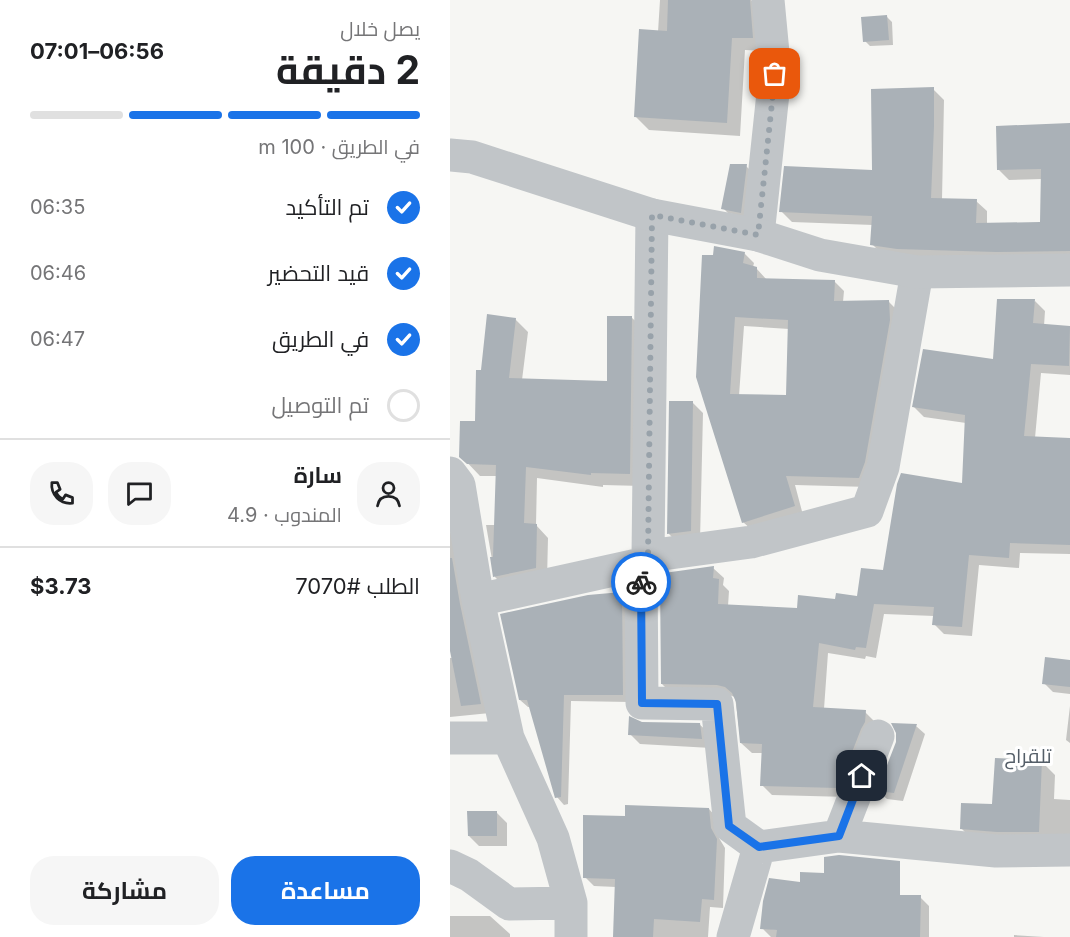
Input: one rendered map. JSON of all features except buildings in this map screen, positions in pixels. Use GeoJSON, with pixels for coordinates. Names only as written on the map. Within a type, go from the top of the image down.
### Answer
{"type":"FeatureCollection","features":[{"type":"Feature","properties":{"kind":"street"},"geometry":{"type":"LineString","coordinates":[[758,235],[775,74],[768,0]]}},
{"type":"Feature","properties":{"kind":"street"},"geometry":{"type":"LineString","coordinates":[[450,155],[472,157],[652,215],[758,235],[820,255],[916,272],[1070,270]]}},
{"type":"Feature","properties":{"kind":"street"},"geometry":{"type":"LineString","coordinates":[[652,215],[642,703],[717,704],[729,826],[759,847],[839,836],[996,851],[1070,850]]}},
{"type":"Feature","properties":{"kind":"street"},"geometry":{"type":"LineString","coordinates":[[478,600],[645,560],[751,542],[867,511],[883,467],[916,272]]}},
{"type":"Feature","properties":{"kind":"street"},"geometry":{"type":"LineString","coordinates":[[450,474],[459,485],[478,600],[508,738],[553,838],[571,903],[571,937]]}},
{"type":"Feature","properties":{"kind":"street"},"geometry":{"type":"LineString","coordinates":[[839,836],[878,736]]}},
{"type":"Feature","properties":{"kind":"street"},"geometry":{"type":"LineString","coordinates":[[450,738],[508,738]]}},
{"type":"Feature","properties":{"kind":"street"},"geometry":{"type":"LineString","coordinates":[[733,937],[759,847]]}},
{"type":"Feature","properties":{"kind":"street"},"geometry":{"type":"LineString","coordinates":[[450,866],[469,875],[509,904],[571,903]]}},
{"type":"Feature","properties":{"kind":"way so far"},"geometry":{"type":"LineString","coordinates":[[641,582],[641,564],[648,556],[652,215],[758,235],[775,74]]}},
{"type":"Feature","properties":{"kind":"district","name":"تلقراح"},"geometry":{"type":"Point","coordinates":[1028,756]}},
{"type":"Feature","properties":{"kind":"route"},"geometry":{"type":"LineString","coordinates":[[641,582],[642,703],[717,704],[729,826],[759,847],[839,836],[862,776]]}}]}
